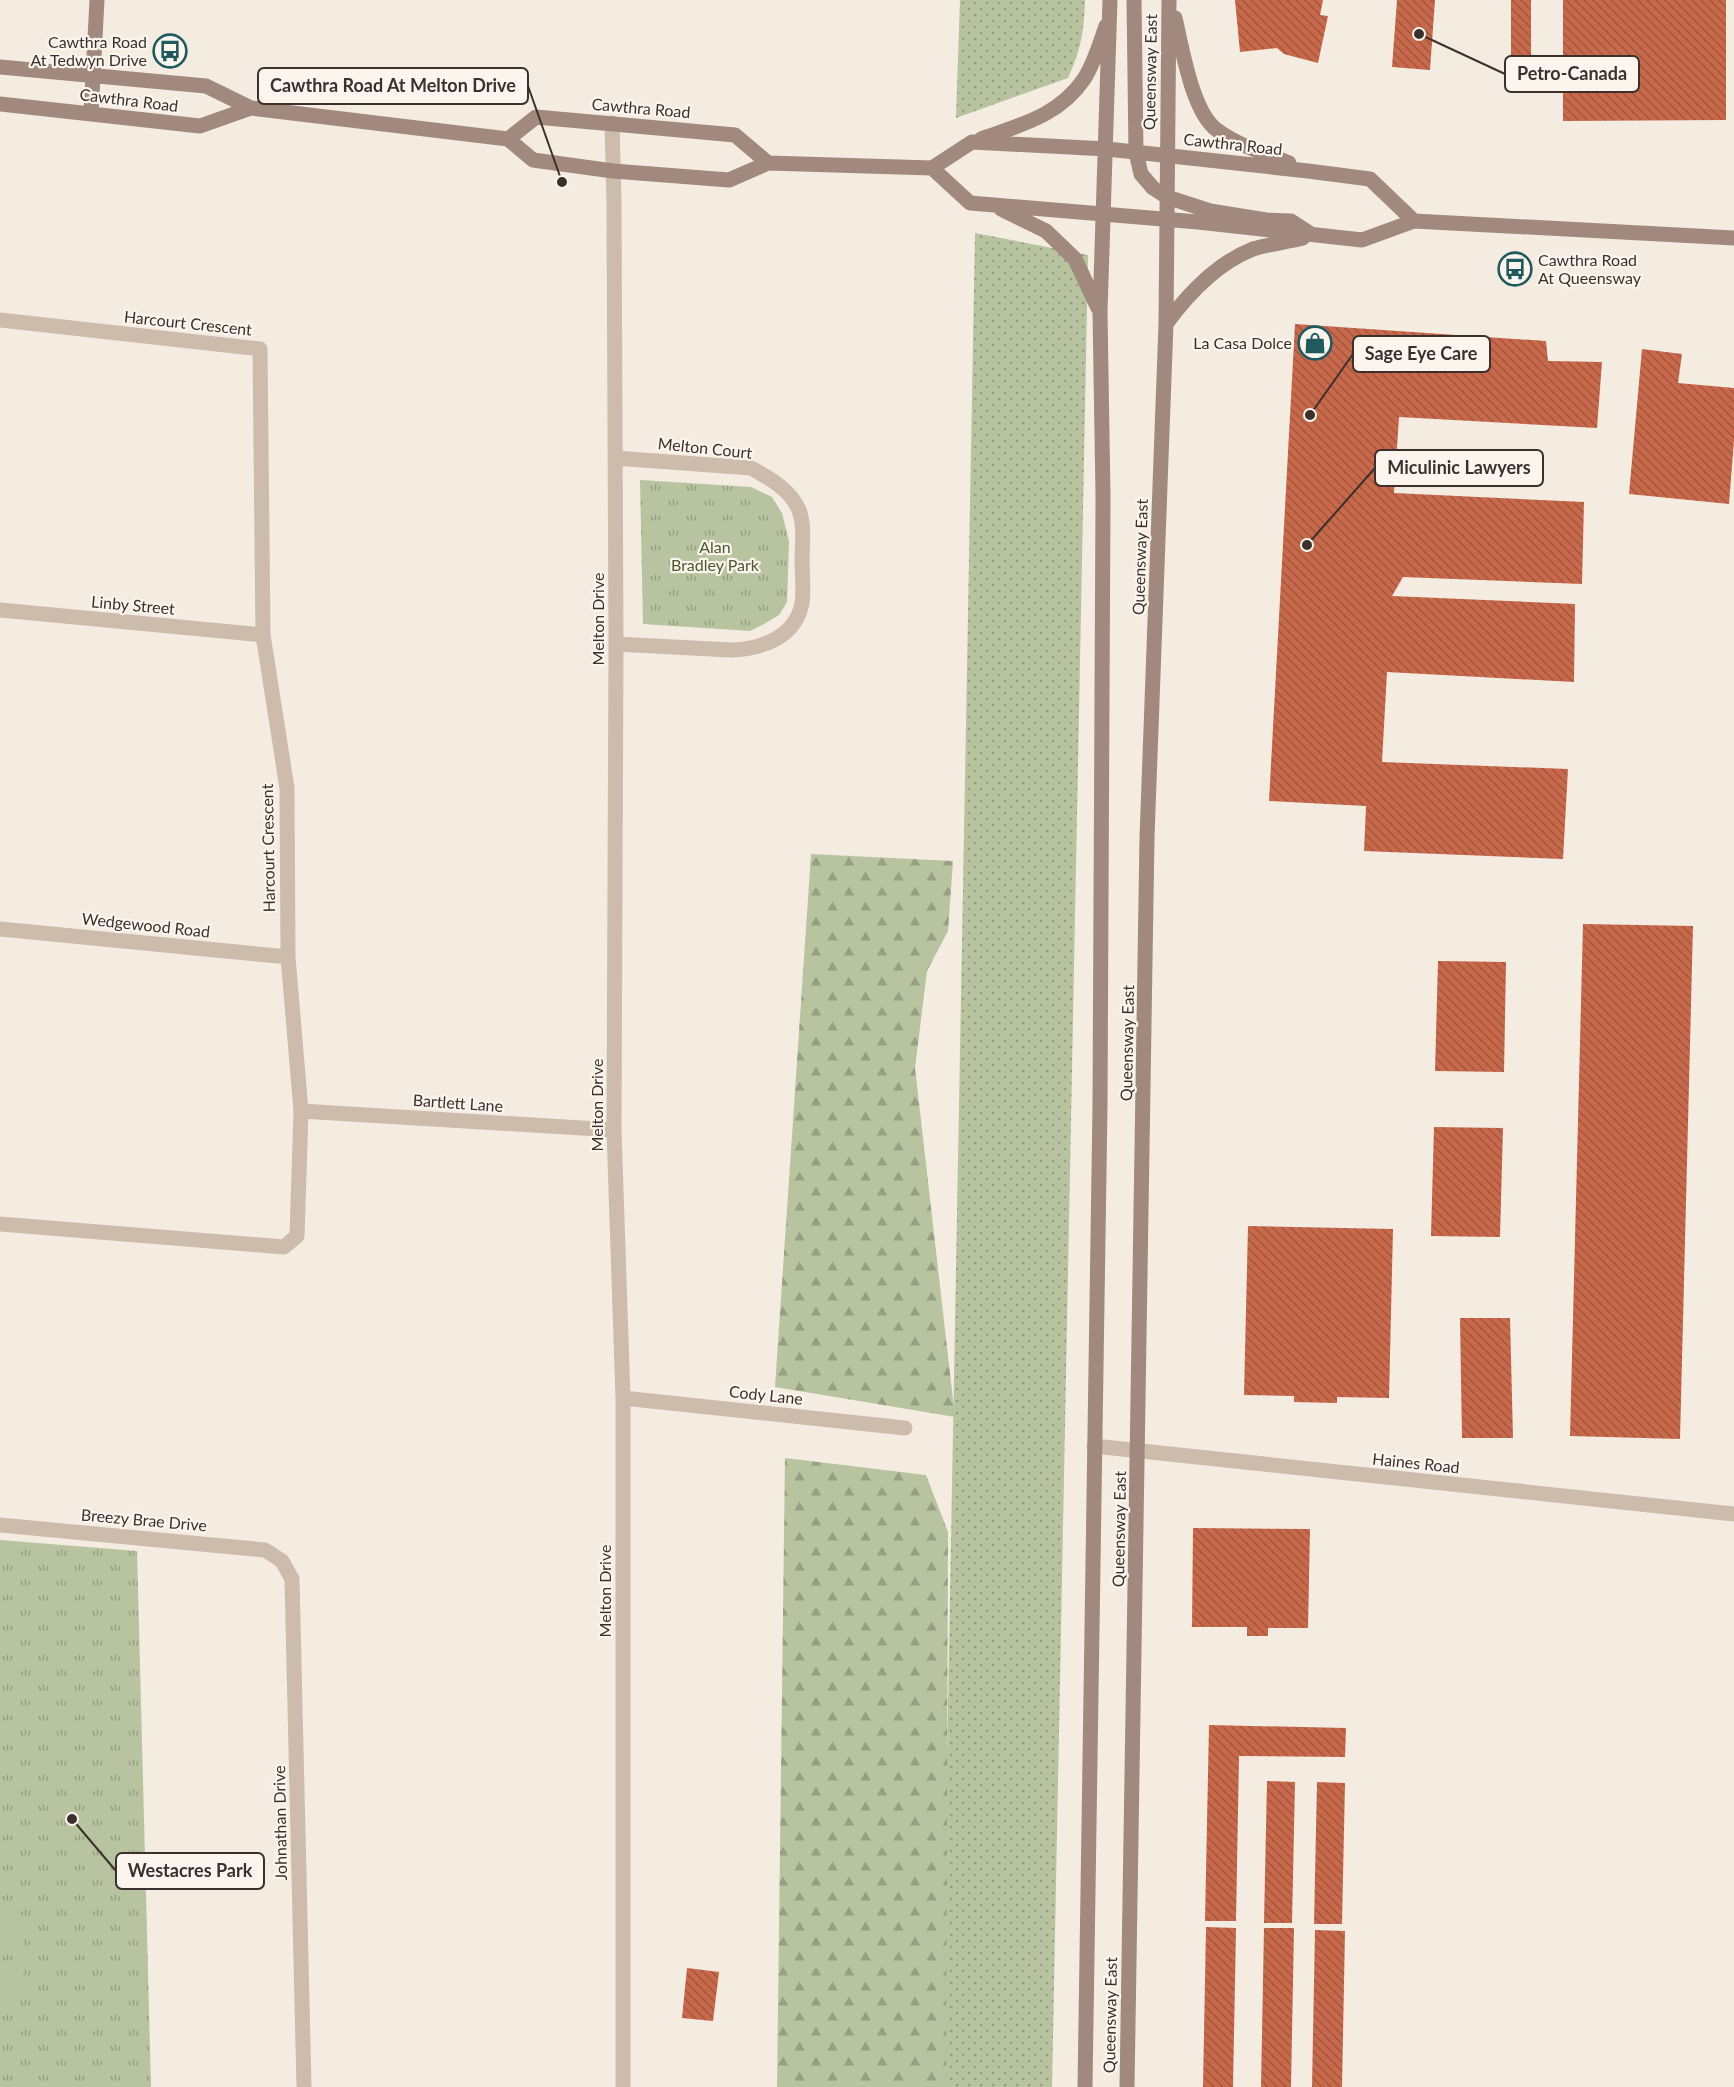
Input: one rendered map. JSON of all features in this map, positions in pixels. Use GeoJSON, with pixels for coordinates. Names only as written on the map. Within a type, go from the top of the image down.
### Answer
{"type":"FeatureCollection","features":[{"type":"Feature","properties":{"kind":"main road"},"geometry":{"type":"LineString","coordinates":[[91,113],[97,0]]}},
{"type":"Feature","properties":{"kind":"main road","name":"Queensway East"},"geometry":{"type":"LineString","coordinates":[[1085,2087],[1100,1106],[1103,556],[1100,312],[1110,0]]}},
{"type":"Feature","properties":{"kind":"main road"},"geometry":{"type":"LineString","coordinates":[[1134,0],[1136,152],[1141,174],[1153,188],[1167,197],[1210,211],[1266,220],[1292,221],[1314,236]]}},
{"type":"Feature","properties":{"kind":"main road"},"geometry":{"type":"LineString","coordinates":[[1170,0],[1189,80],[1203,113],[1214,129],[1235,142],[1308,171]]}},
{"type":"Feature","properties":{"kind":"main road","name":"Queensway East"},"geometry":{"type":"LineString","coordinates":[[1127,2087],[1147,837],[1166,324],[1170,0]]}},
{"type":"Feature","properties":{"kind":"main road"},"geometry":{"type":"LineString","coordinates":[[508,139],[533,160],[613,171],[729,180],[768,163],[932,168],[972,142],[1045,116],[1059,106],[1085,78],[1110,18]]}},
{"type":"Feature","properties":{"kind":"main road","name":"Cawthra Road"},"geometry":{"type":"LineString","coordinates":[[0,67],[206,86],[251,108],[508,139],[536,117],[735,135],[768,163]]}},
{"type":"Feature","properties":{"kind":"main road","name":"Cawthra Road"},"geometry":{"type":"LineString","coordinates":[[0,104],[200,126],[251,108]]}},
{"type":"Feature","properties":{"kind":"main road","name":"Cawthra Road"},"geometry":{"type":"LineString","coordinates":[[972,142],[1107,149],[1370,180],[1414,221]]}},
{"type":"Feature","properties":{"kind":"main road"},"geometry":{"type":"LineString","coordinates":[[932,168],[970,203],[1167,220],[1314,236],[1362,240],[1414,221],[1734,238]]}},
{"type":"Feature","properties":{"kind":"main road"},"geometry":{"type":"LineString","coordinates":[[993,205],[1046,231],[1055,239],[1075,259],[1100,312]]}},
{"type":"Feature","properties":{"kind":"main road"},"geometry":{"type":"LineString","coordinates":[[1166,324],[1180,306],[1216,270],[1228,262],[1254,249],[1314,236]]}},
{"type":"Feature","properties":{"kind":"street","name":"Melton Drive"},"geometry":{"type":"LineString","coordinates":[[612,123],[616,644],[614,1130],[623,1398],[623,2087]]}},
{"type":"Feature","properties":{"kind":"street","name":"Harcourt Crescent"},"geometry":{"type":"LineString","coordinates":[[0,320],[260,349],[263,635],[287,788],[288,957],[301,1111],[297,1236],[284,1247],[0,1224]]}},
{"type":"Feature","properties":{"kind":"street","name":"Melton Court"},"geometry":{"type":"LineString","coordinates":[[615,458],[751,468],[770,478],[787,492],[798,509],[802,523],[802,602],[796,620],[788,631],[775,640],[744,650],[616,644]]}},
{"type":"Feature","properties":{"kind":"street","name":"Linby Street"},"geometry":{"type":"LineString","coordinates":[[0,610],[263,635]]}},
{"type":"Feature","properties":{"kind":"street","name":"Wedgewood Road"},"geometry":{"type":"LineString","coordinates":[[0,929],[288,957]]}},
{"type":"Feature","properties":{"kind":"street","name":"Bartlett Lane"},"geometry":{"type":"LineString","coordinates":[[301,1111],[614,1130]]}},
{"type":"Feature","properties":{"kind":"street","name":"Cody Lane"},"geometry":{"type":"LineString","coordinates":[[623,1398],[905,1428]]}},
{"type":"Feature","properties":{"kind":"street","name":"Haines Road"},"geometry":{"type":"LineString","coordinates":[[1094,1446],[1734,1514]]}},
{"type":"Feature","properties":{"kind":"street","name":"Breezy Brae Drive"},"geometry":{"type":"LineString","coordinates":[[0,1525],[246,1547],[264,1550],[282,1561]]}},
{"type":"Feature","properties":{"kind":"street","name":"Johnathan Drive"},"geometry":{"type":"LineString","coordinates":[[282,1561],[292,1579],[304,2087]]}},
{"type":"Feature","properties":{"kind":"green space"},"geometry":{"type":"Polygon","coordinates":[[[960,0],[1085,0],[1081,40],[1068,78],[956,118],[960,0]]]}},
{"type":"Feature","properties":{"kind":"green space"},"geometry":{"type":"Polygon","coordinates":[[[975,233],[1088,255],[1052,2087],[941,2087],[975,233]]]}},
{"type":"Feature","properties":{"kind":"green space","name":"Alan Bradley Park"},"geometry":{"type":"Polygon","coordinates":[[[640,480],[751,487],[772,497],[782,513],[789,541],[787,602],[779,615],[750,631],[643,624],[640,480]]]}},
{"type":"Feature","properties":{"kind":"green space"},"geometry":{"type":"Polygon","coordinates":[[[811,854],[953,861],[948,931],[927,971],[915,1068],[955,1417],[775,1387],[811,854]]]}},
{"type":"Feature","properties":{"kind":"green space"},"geometry":{"type":"Polygon","coordinates":[[[785,1458],[926,1475],[948,1532],[946,2087],[777,2087],[785,1458]]]}},
{"type":"Feature","properties":{"kind":"green space"},"geometry":{"type":"Polygon","coordinates":[[[0,1540],[137,1551],[151,2087],[0,2087],[0,1540]]]}},
{"type":"Feature","properties":{"kind":"green space"},"geometry":{"type":"Polygon","coordinates":[[[0,1916],[23,1916],[23,1950],[0,1950],[0,1916]]]}},
{"type":"Feature","properties":{"kind":"green space"},"geometry":{"type":"Polygon","coordinates":[[[0,1961],[23,1962],[22,1996],[0,1996],[0,1961]]]}},
{"type":"Feature","properties":{"kind":"building"},"geometry":{"type":"Polygon","coordinates":[[[1235,0],[1323,0],[1320,15],[1328,16],[1318,63],[1284,54],[1277,48],[1240,52],[1235,0]]]}},
{"type":"Feature","properties":{"kind":"building"},"geometry":{"type":"Polygon","coordinates":[[[1397,0],[1435,0],[1430,70],[1392,67],[1397,0]]]}},
{"type":"Feature","properties":{"kind":"building"},"geometry":{"type":"Polygon","coordinates":[[[1511,0],[1531,0],[1531,72],[1511,72],[1511,0]]]}},
{"type":"Feature","properties":{"kind":"building"},"geometry":{"type":"Polygon","coordinates":[[[1563,0],[1726,0],[1726,120],[1563,121],[1563,0]]]}},
{"type":"Feature","properties":{"kind":"building"},"geometry":{"type":"Polygon","coordinates":[[[1295,324],[1546,341],[1548,361],[1602,362],[1597,428],[1399,417],[1394,493],[1584,502],[1582,584],[1403,577],[1392,596],[1575,604],[1574,682],[1387,672],[1382,762],[1568,769],[1563,859],[1364,851],[1366,806],[1269,801],[1295,324]]]}},
{"type":"Feature","properties":{"kind":"building"},"geometry":{"type":"Polygon","coordinates":[[[1642,349],[1682,354],[1678,383],[1734,388],[1734,440],[1729,504],[1629,494],[1642,349]]]}},
{"type":"Feature","properties":{"kind":"building"},"geometry":{"type":"Polygon","coordinates":[[[1583,924],[1693,926],[1680,1439],[1570,1436],[1583,924]]]}},
{"type":"Feature","properties":{"kind":"building"},"geometry":{"type":"Polygon","coordinates":[[[1438,961],[1506,962],[1504,1072],[1435,1071],[1438,961]]]}},
{"type":"Feature","properties":{"kind":"building"},"geometry":{"type":"Polygon","coordinates":[[[1434,1127],[1503,1128],[1500,1237],[1431,1236],[1434,1127]]]}},
{"type":"Feature","properties":{"kind":"building"},"geometry":{"type":"Polygon","coordinates":[[[1248,1226],[1393,1229],[1389,1398],[1337,1397],[1337,1403],[1294,1402],[1294,1396],[1244,1395],[1248,1226]]]}},
{"type":"Feature","properties":{"kind":"building"},"geometry":{"type":"Polygon","coordinates":[[[1460,1318],[1510,1318],[1513,1438],[1462,1438],[1460,1318]]]}},
{"type":"Feature","properties":{"kind":"building"},"geometry":{"type":"Polygon","coordinates":[[[1193,1528],[1310,1529],[1308,1628],[1268,1628],[1268,1636],[1247,1636],[1247,1627],[1192,1627],[1193,1528]]]}},
{"type":"Feature","properties":{"kind":"building"},"geometry":{"type":"Polygon","coordinates":[[[1209,1725],[1346,1728],[1345,1757],[1239,1756],[1236,1921],[1205,1921],[1209,1725]]]}},
{"type":"Feature","properties":{"kind":"building"},"geometry":{"type":"Polygon","coordinates":[[[1267,1781],[1295,1782],[1292,1923],[1264,1923],[1267,1781]]]}},
{"type":"Feature","properties":{"kind":"building"},"geometry":{"type":"Polygon","coordinates":[[[1317,1782],[1345,1783],[1342,1924],[1314,1924],[1317,1782]]]}},
{"type":"Feature","properties":{"kind":"building"},"geometry":{"type":"Polygon","coordinates":[[[1206,1927],[1236,1928],[1233,2087],[1203,2087],[1206,1927]]]}},
{"type":"Feature","properties":{"kind":"building"},"geometry":{"type":"Polygon","coordinates":[[[1264,1928],[1294,1928],[1291,2087],[1261,2087],[1264,1928]]]}},
{"type":"Feature","properties":{"kind":"building"},"geometry":{"type":"Polygon","coordinates":[[[1315,1930],[1345,1931],[1342,2087],[1312,2087],[1315,1930]]]}},
{"type":"Feature","properties":{"kind":"building"},"geometry":{"type":"Polygon","coordinates":[[[687,1968],[719,1972],[713,2021],[682,2018],[687,1968]]]}},
{"type":"Feature","properties":{"kind":"place","name":"Petro-Canada"},"geometry":{"type":"Point","coordinates":[1419,34]}},
{"type":"Feature","properties":{"kind":"place","name":"Cawthra Road At Tedwyn Drive"},"geometry":{"type":"Point","coordinates":[170,51]}},
{"type":"Feature","properties":{"kind":"place","name":"Cawthra Road At Melton Drive"},"geometry":{"type":"Point","coordinates":[562,182]}},
{"type":"Feature","properties":{"kind":"place","name":"Cawthra Road At Queensway"},"geometry":{"type":"Point","coordinates":[1515,269]}},
{"type":"Feature","properties":{"kind":"place","name":"La Casa Dolce"},"geometry":{"type":"Point","coordinates":[1315,343]}},
{"type":"Feature","properties":{"kind":"place","name":"Sage Eye Care"},"geometry":{"type":"Point","coordinates":[1310,415]}},
{"type":"Feature","properties":{"kind":"place","name":"Miculinic Lawyers"},"geometry":{"type":"Point","coordinates":[1307,545]}},
{"type":"Feature","properties":{"kind":"place","name":"Westacres Park"},"geometry":{"type":"Point","coordinates":[72,1819]}}]}
